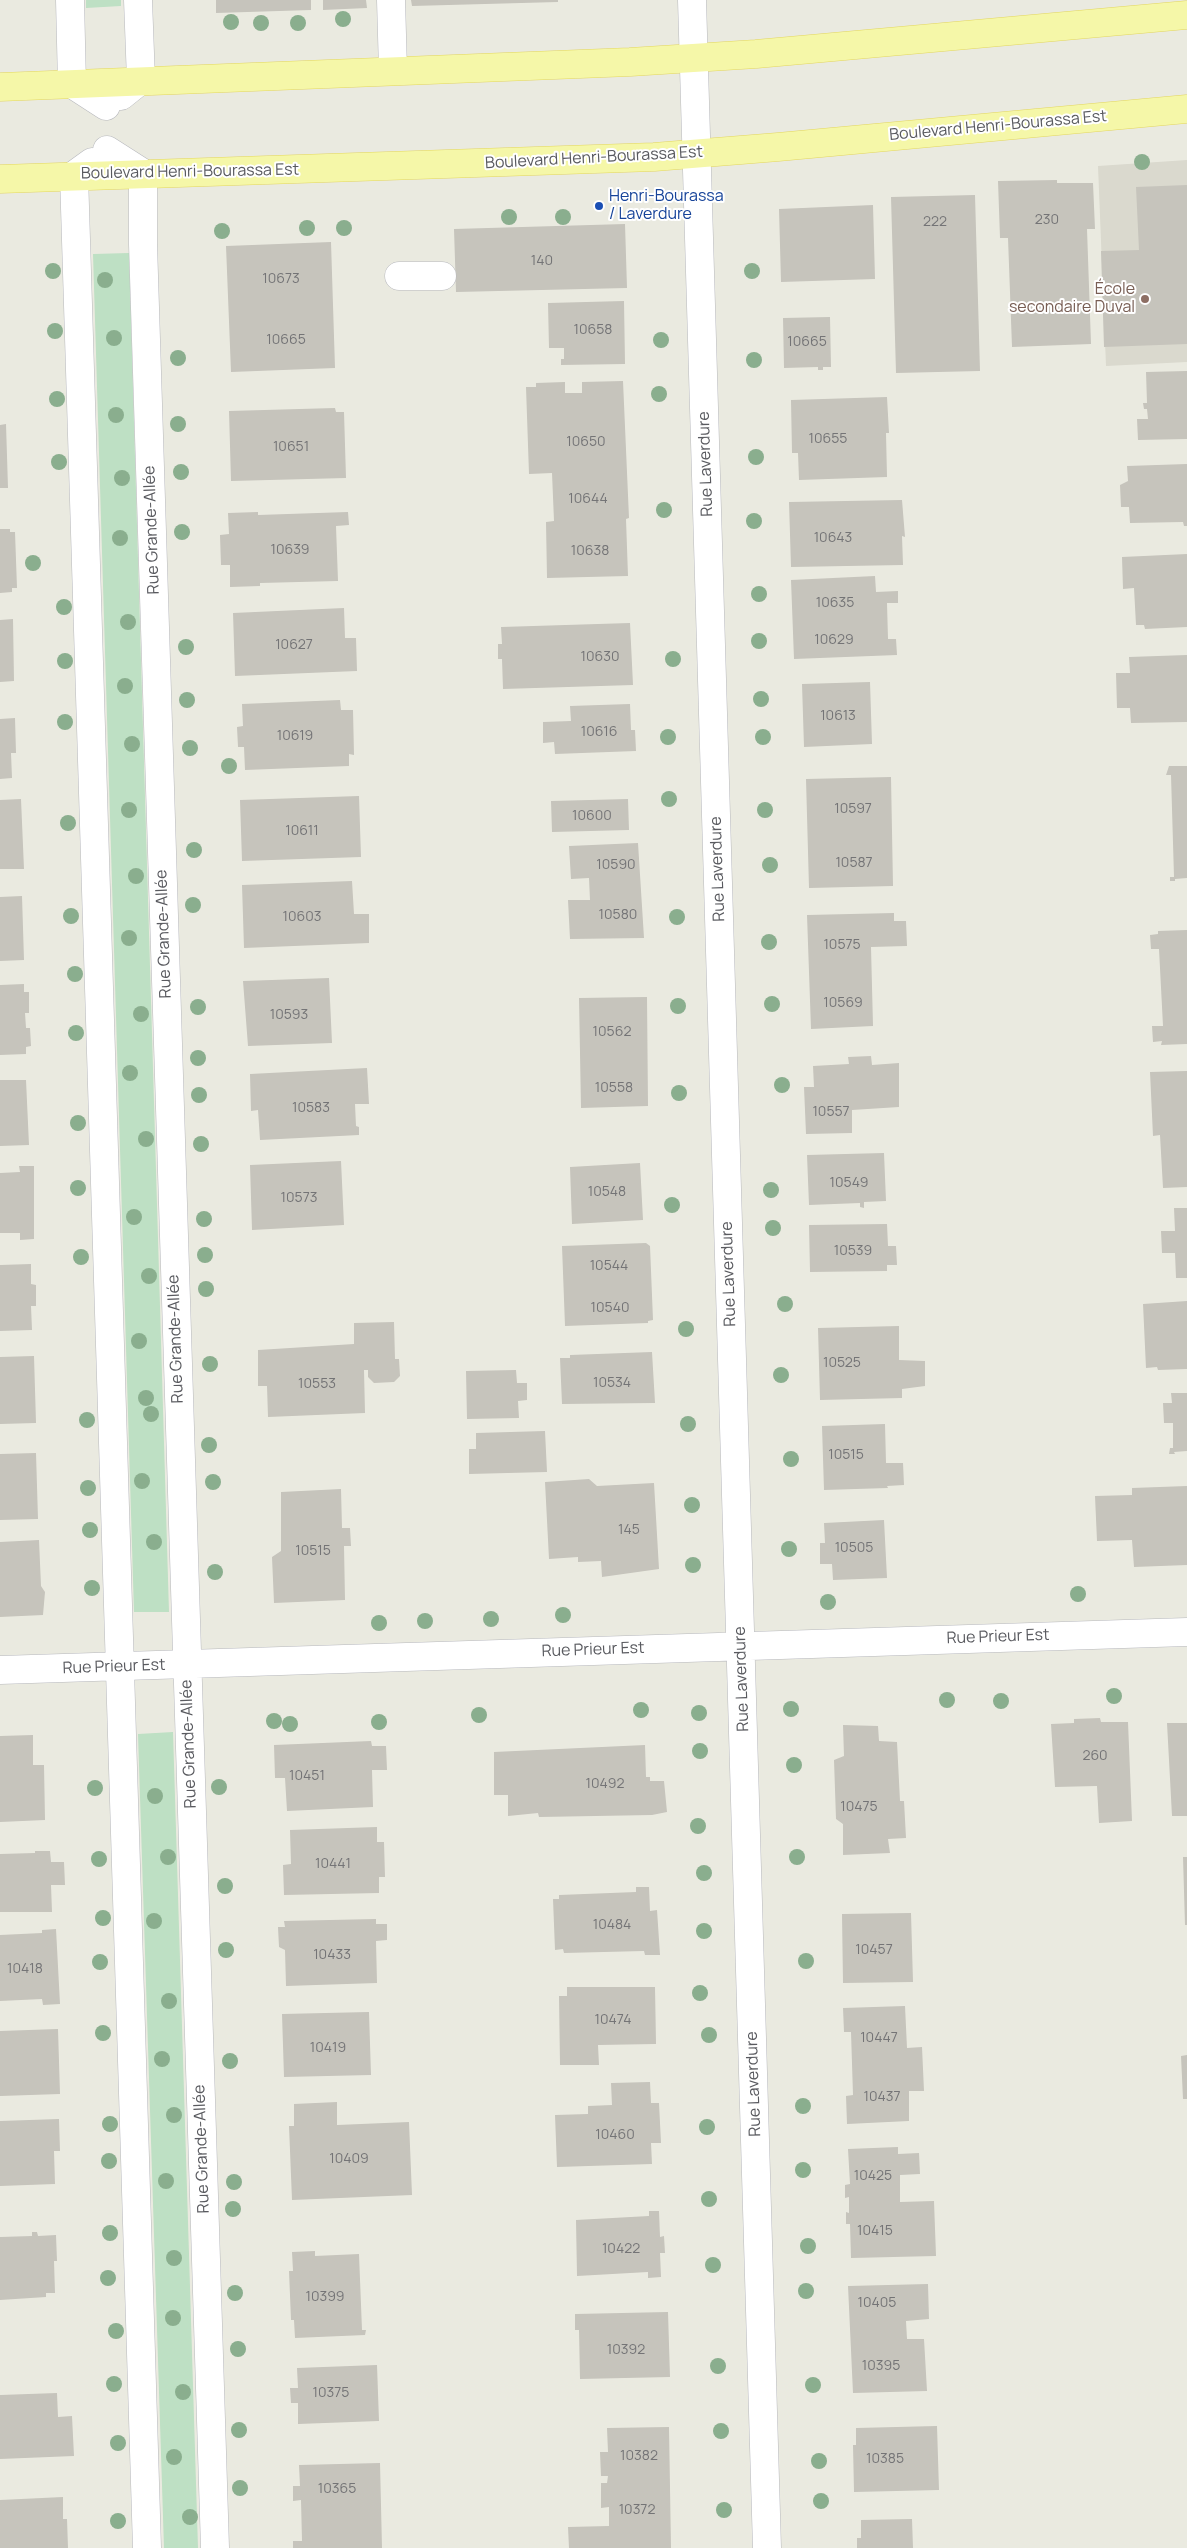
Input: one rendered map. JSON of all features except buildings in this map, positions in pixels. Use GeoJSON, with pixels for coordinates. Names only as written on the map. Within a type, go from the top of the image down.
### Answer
{"type":"FeatureCollection","features":[{"type":"Feature","properties":{"kind":"main road"},"geometry":{"type":"LineString","coordinates":[[0,86],[693,58],[1187,16]]}},
{"type":"Feature","properties":{"kind":"main road","name":"Boulevard Henri-Bourassa Est"},"geometry":{"type":"LineString","coordinates":[[0,180],[74,175],[413,166],[697,154],[1187,109]]}},
{"type":"Feature","properties":{"kind":"street"},"geometry":{"type":"LineString","coordinates":[[70,0],[72,84],[106,106]]}},
{"type":"Feature","properties":{"kind":"street"},"geometry":{"type":"LineString","coordinates":[[106,106],[141,80],[138,0]]}},
{"type":"Feature","properties":{"kind":"street"},"geometry":{"type":"LineString","coordinates":[[391,0],[393,70]]}},
{"type":"Feature","properties":{"kind":"street","name":"Rue Laverdure"},"geometry":{"type":"LineString","coordinates":[[692,0],[767,2548]]}},
{"type":"Feature","properties":{"kind":"street"},"geometry":{"type":"LineString","coordinates":[[106,106],[107,150]]}},
{"type":"Feature","properties":{"kind":"street"},"geometry":{"type":"LineString","coordinates":[[107,150],[143,173]]}},
{"type":"Feature","properties":{"kind":"street"},"geometry":{"type":"LineString","coordinates":[[107,150],[74,175],[147,2548]]}},
{"type":"Feature","properties":{"kind":"street","name":"Rue Grande-Allée"},"geometry":{"type":"LineString","coordinates":[[143,173],[143,244],[186,1664],[215,2548]]}},
{"type":"Feature","properties":{"kind":"street"},"geometry":{"type":"LineString","coordinates":[[399,276],[442,276]]}},
{"type":"Feature","properties":{"kind":"street","name":"Rue Prieur Est"},"geometry":{"type":"LineString","coordinates":[[0,1670],[1187,1632]]}},
{"type":"Feature","properties":{"kind":"shaded area","name":"École secondaire Duval"},"geometry":{"type":"Polygon","coordinates":[[[1187,160],[1187,362],[1106,366],[1098,166],[1187,160]]]}},
{"type":"Feature","properties":{"kind":"green space"},"geometry":{"type":"Polygon","coordinates":[[[86,0],[121,0],[121,6],[86,8],[86,0]]]}},
{"type":"Feature","properties":{"kind":"green space"},"geometry":{"type":"Polygon","coordinates":[[[129,253],[169,1612],[134,1612],[93,254],[129,253]]]}},
{"type":"Feature","properties":{"kind":"green space"},"geometry":{"type":"Polygon","coordinates":[[[173,1732],[198,2548],[164,2548],[138,1734],[173,1732]]]}},
{"type":"Feature","properties":{"kind":"place","name":"Henri-Bourassa / Laverdure"},"geometry":{"type":"Point","coordinates":[599,206]}},
{"type":"Feature","properties":{"kind":"place","name":"École secondaire Duval"},"geometry":{"type":"Point","coordinates":[1145,299]}}]}
